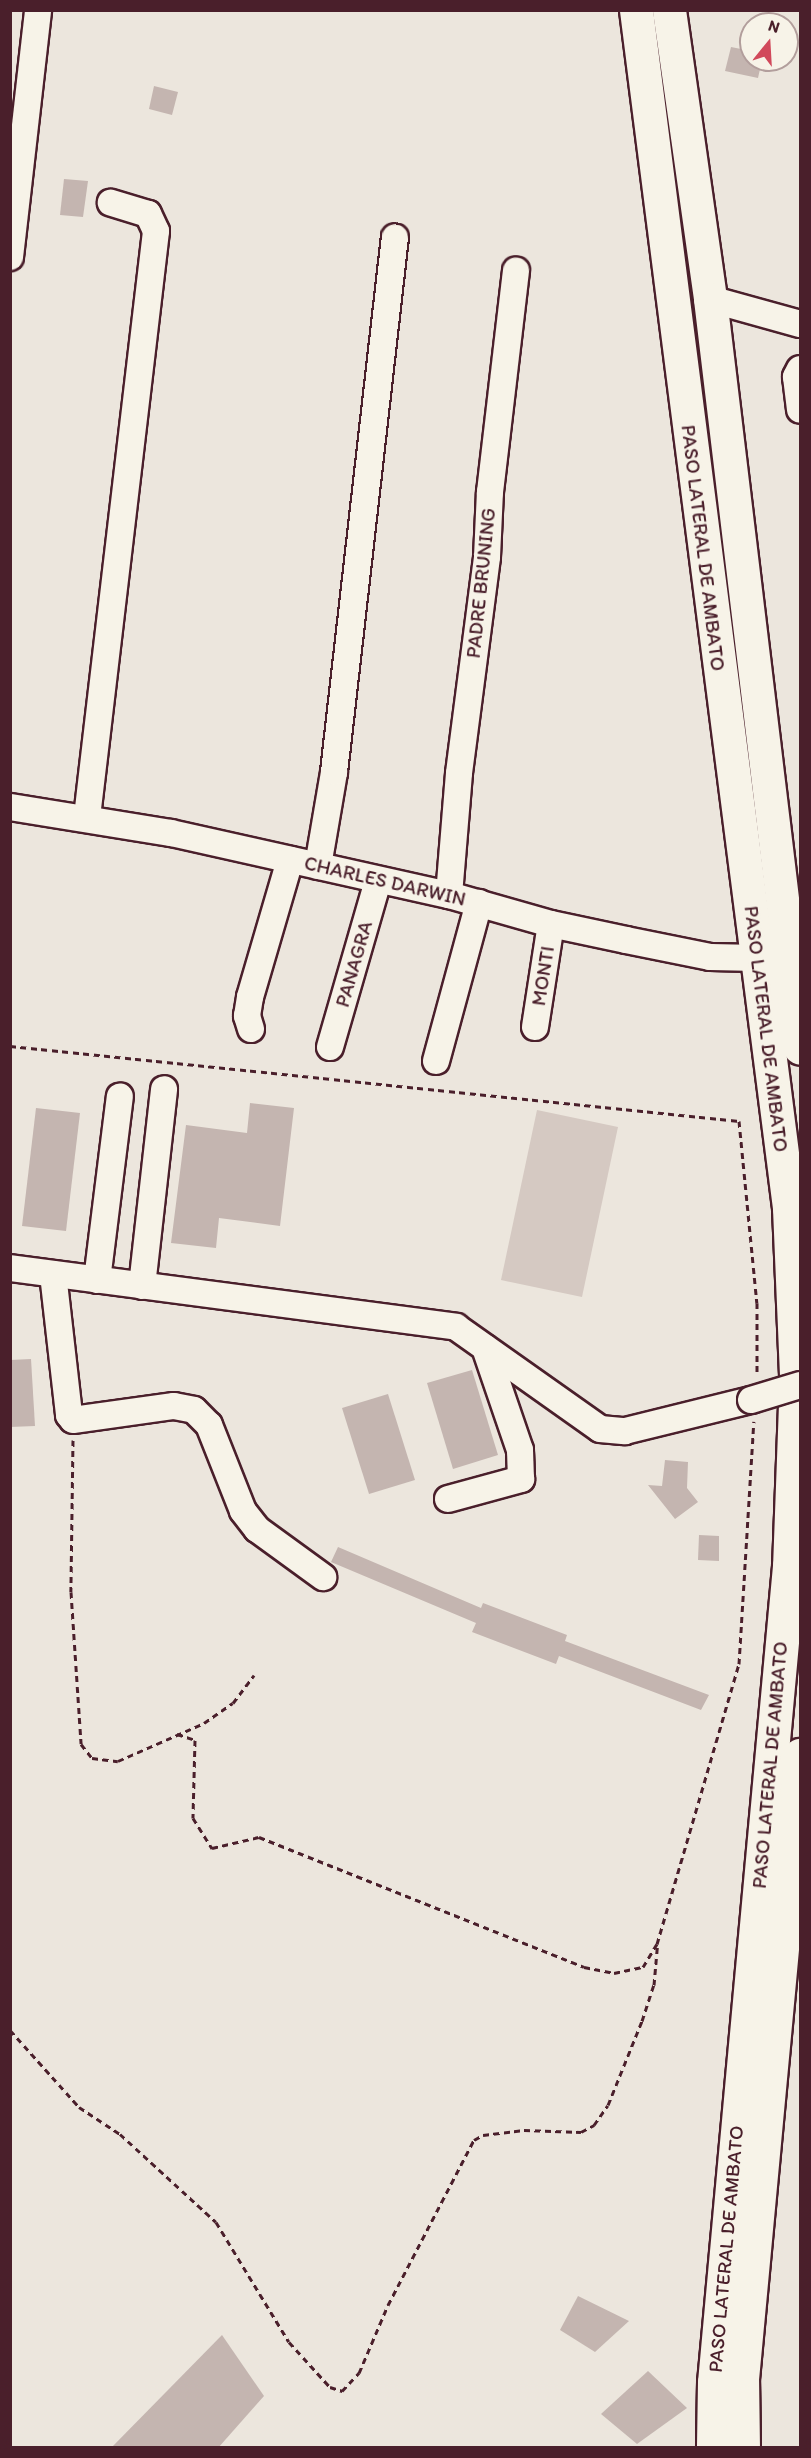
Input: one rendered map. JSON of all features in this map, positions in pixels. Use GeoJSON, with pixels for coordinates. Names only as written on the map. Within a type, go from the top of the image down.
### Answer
{"type":"FeatureCollection","features":[{"type":"Feature","properties":{"kind":"highway","name":"PASO LATERAL DE AMBATO"},"geometry":{"type":"LineString","coordinates":[[636,10],[726,731],[758,958],[789,1208],[796,1377],[789,1566],[714,2382],[714,2448]]}},
{"type":"Feature","properties":{"kind":"highway","name":"PASO LATERAL DE AMBATO"},"geometry":{"type":"LineString","coordinates":[[669,10],[710,299],[760,727],[801,1047]]}},
{"type":"Feature","properties":{"kind":"highway"},"geometry":{"type":"LineString","coordinates":[[726,731],[760,727]]}},
{"type":"Feature","properties":{"kind":"highway","name":"PASO LATERAL DE AMBATO"},"geometry":{"type":"LineString","coordinates":[[743,2448],[742,2379],[801,1755]]}},
{"type":"Feature","properties":{"kind":"street"},"geometry":{"type":"LineString","coordinates":[[10,257],[38,10]]}},
{"type":"Feature","properties":{"kind":"street"},"geometry":{"type":"LineString","coordinates":[[87,818],[156,231],[148,214],[111,203]]}},
{"type":"Feature","properties":{"kind":"street"},"geometry":{"type":"LineString","coordinates":[[318,866],[334,772],[395,237]]}},
{"type":"Feature","properties":{"kind":"street","name":"PADRE BRUNING"},"geometry":{"type":"LineString","coordinates":[[449,895],[459,773],[487,557],[490,492],[516,271]]}},
{"type":"Feature","properties":{"kind":"street"},"geometry":{"type":"LineString","coordinates":[[710,299],[801,324]]}},
{"type":"Feature","properties":{"kind":"street"},"geometry":{"type":"LineString","coordinates":[[801,369],[796,377],[801,410]]}},
{"type":"Feature","properties":{"kind":"street","name":"CHARLES DARWIN"},"geometry":{"type":"LineString","coordinates":[[10,807],[87,818],[290,860],[449,895],[551,924],[710,957],[758,958]]}},
{"type":"Feature","properties":{"kind":"street"},"geometry":{"type":"LineString","coordinates":[[251,1029],[247,1016],[250,998],[290,860]]}},
{"type":"Feature","properties":{"kind":"street","name":"PANAGRA"},"geometry":{"type":"LineString","coordinates":[[330,1047],[378,881]]}},
{"type":"Feature","properties":{"kind":"street"},"geometry":{"type":"LineString","coordinates":[[436,1061],[479,903]]}},
{"type":"Feature","properties":{"kind":"street","name":"MONTI"},"geometry":{"type":"LineString","coordinates":[[535,1027],[551,924]]}},
{"type":"Feature","properties":{"kind":"street"},"geometry":{"type":"LineString","coordinates":[[142,1286],[164,1089]]}},
{"type":"Feature","properties":{"kind":"street"},"geometry":{"type":"LineString","coordinates":[[97,1280],[120,1096]]}},
{"type":"Feature","properties":{"kind":"street"},"geometry":{"type":"LineString","coordinates":[[10,1268],[456,1327],[600,1429],[625,1431],[801,1385]]}},
{"type":"Feature","properties":{"kind":"street"},"geometry":{"type":"LineString","coordinates":[[53,1275],[69,1415],[73,1420],[174,1406],[194,1410],[209,1425],[243,1511],[257,1529],[324,1577]]}},
{"type":"Feature","properties":{"kind":"street"},"geometry":{"type":"LineString","coordinates":[[448,1499],[521,1479],[520,1450],[485,1348]]}},
{"type":"Feature","properties":{"kind":"path"},"geometry":{"type":"LineString","coordinates":[[10,1046],[740,1121],[757,1303],[739,1664],[720,1738],[657,1944],[644,1967],[614,1973],[584,1967],[259,1837],[212,1848],[193,1818],[195,1740],[177,1734]]}},
{"type":"Feature","properties":{"kind":"path"},"geometry":{"type":"LineString","coordinates":[[73,1420],[71,1592],[81,1744],[92,1758],[118,1761],[204,1723],[233,1703],[254,1676]]}},
{"type":"Feature","properties":{"kind":"path"},"geometry":{"type":"LineString","coordinates":[[10,2030],[79,2107],[120,2134],[216,2222],[230,2250],[290,2342],[322,2379],[342,2391],[359,2373],[388,2305],[474,2140],[483,2135],[524,2130],[581,2132],[598,2119],[608,2105],[654,1985],[657,1944]]}},
{"type":"Feature","properties":{"kind":"shaded area"},"geometry":{"type":"Polygon","coordinates":[[[537,1110],[618,1127],[582,1297],[501,1280],[537,1110]]]}},
{"type":"Feature","properties":{"kind":"building"},"geometry":{"type":"Polygon","coordinates":[[[731,47],[739,49],[739,72],[759,72],[758,78],[725,71],[731,47]]]}},
{"type":"Feature","properties":{"kind":"building"},"geometry":{"type":"Polygon","coordinates":[[[154,86],[178,92],[172,115],[149,109],[154,86]]]}},
{"type":"Feature","properties":{"kind":"building"},"geometry":{"type":"Polygon","coordinates":[[[64,179],[88,181],[83,217],[60,215],[64,179]]]}},
{"type":"Feature","properties":{"kind":"building"},"geometry":{"type":"Polygon","coordinates":[[[250,1103],[294,1108],[280,1226],[219,1218],[216,1248],[171,1243],[186,1125],[247,1133],[250,1103]]]}},
{"type":"Feature","properties":{"kind":"building"},"geometry":{"type":"Polygon","coordinates":[[[36,1108],[80,1113],[66,1231],[22,1226],[36,1108]]]}},
{"type":"Feature","properties":{"kind":"building"},"geometry":{"type":"Polygon","coordinates":[[[31,1359],[35,1426],[10,1427],[10,1360],[31,1359]]]}},
{"type":"Feature","properties":{"kind":"building"},"geometry":{"type":"Polygon","coordinates":[[[472,1370],[498,1455],[453,1469],[427,1383],[472,1370]]]}},
{"type":"Feature","properties":{"kind":"building"},"geometry":{"type":"Polygon","coordinates":[[[388,1394],[415,1480],[369,1494],[342,1408],[388,1394]]]}},
{"type":"Feature","properties":{"kind":"building"},"geometry":{"type":"Polygon","coordinates":[[[665,1460],[688,1462],[687,1488],[698,1502],[675,1519],[648,1485],[662,1486],[665,1460]]]}},
{"type":"Feature","properties":{"kind":"building"},"geometry":{"type":"Polygon","coordinates":[[[699,1535],[719,1536],[719,1561],[698,1560],[699,1535]]]}},
{"type":"Feature","properties":{"kind":"building"},"geometry":{"type":"Polygon","coordinates":[[[338,1547],[481,1608],[483,1603],[567,1635],[565,1641],[709,1695],[701,1710],[559,1656],[556,1664],[472,1632],[476,1623],[331,1562],[338,1547]]]}},
{"type":"Feature","properties":{"kind":"building"},"geometry":{"type":"Polygon","coordinates":[[[578,2296],[629,2321],[595,2352],[560,2330],[578,2296]]]}},
{"type":"Feature","properties":{"kind":"building"},"geometry":{"type":"Polygon","coordinates":[[[222,2335],[264,2396],[218,2448],[111,2448],[222,2335]]]}},
{"type":"Feature","properties":{"kind":"building"},"geometry":{"type":"Polygon","coordinates":[[[648,2371],[687,2408],[637,2444],[601,2414],[648,2371]]]}}]}
